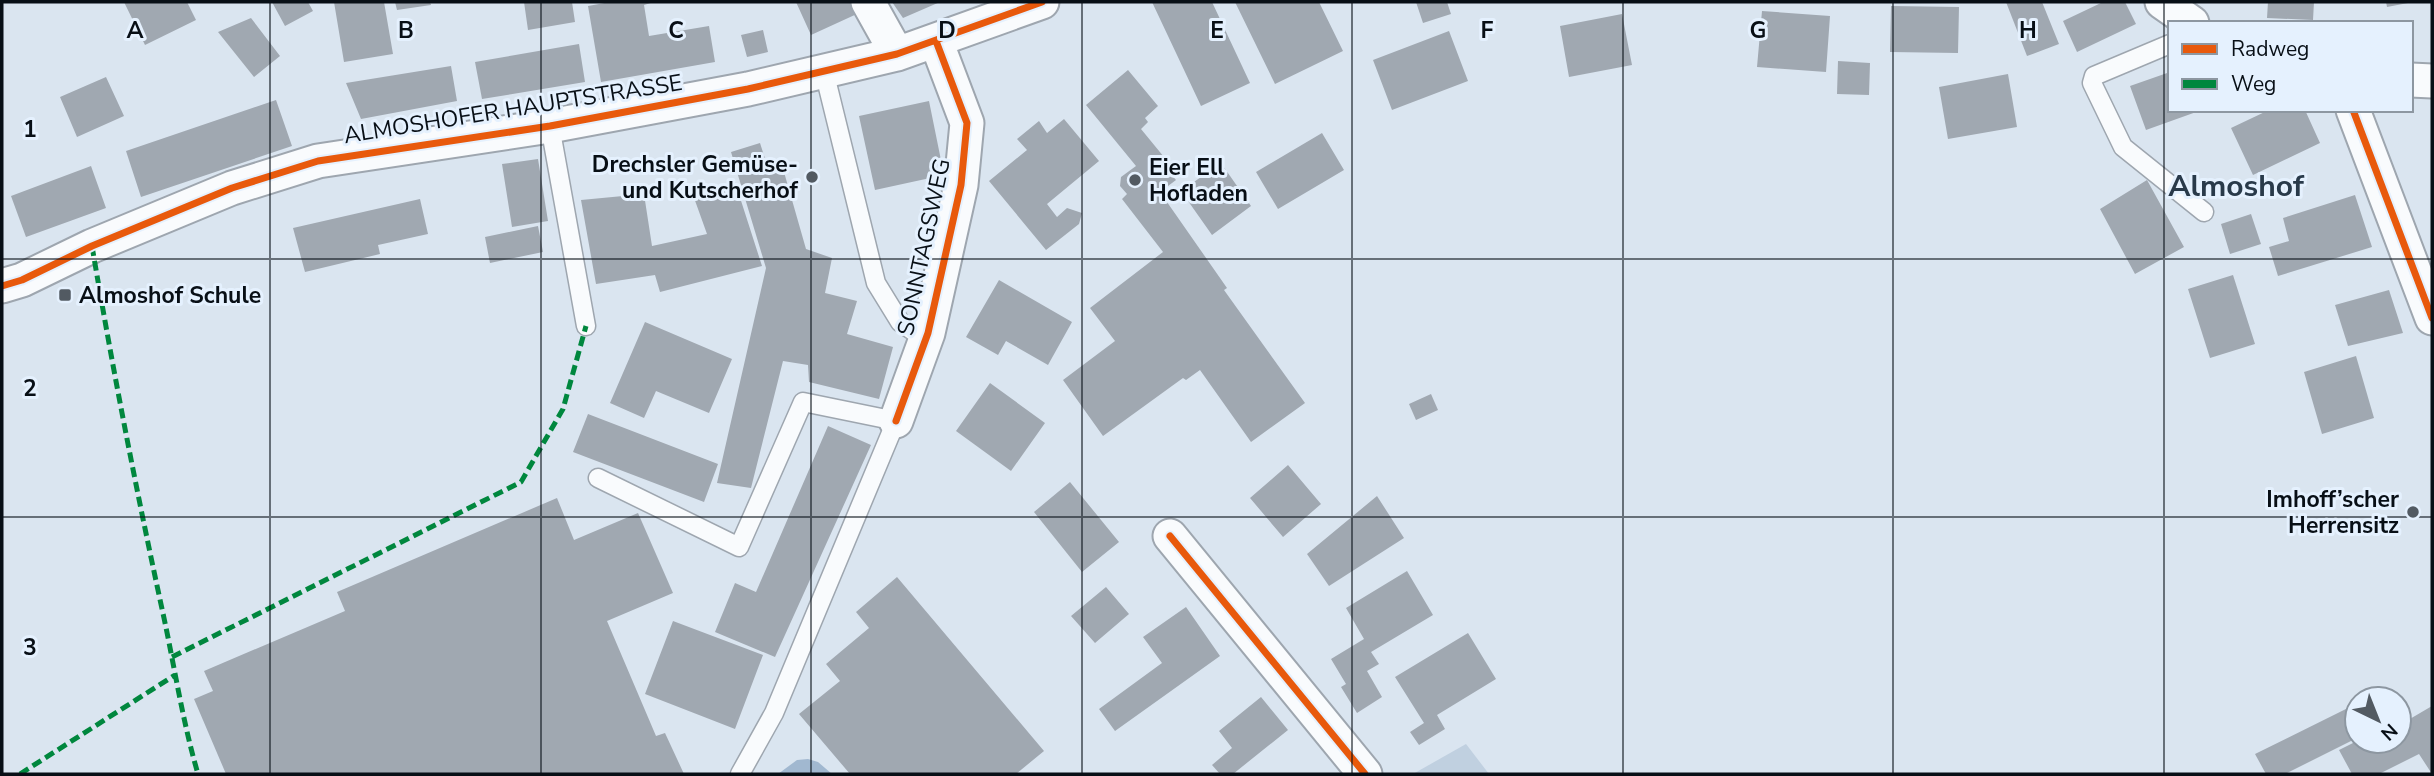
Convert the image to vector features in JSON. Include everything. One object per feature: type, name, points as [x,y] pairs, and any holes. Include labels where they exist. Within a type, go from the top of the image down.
[{"type":"street","points":[[868,2],[897,54]]},
{"type":"street","name":"ALMOSHOFER HAUPTSTRASSE","points":[[2,286],[22,280],[92,246],[232,188],[318,161],[550,125],[748,89],[897,54],[1042,2]]},
{"type":"street","points":[[2161,2],[2189,21]]},
{"type":"street","name":"SONNTAGSWEG","points":[[896,421],[925,338],[961,185],[967,123],[936,41]]},
{"type":"street","points":[[2413,80],[2432,81]]},
{"type":"street","points":[[2354,112],[2432,318]]},
{"type":"street","points":[[1170,536],[1365,774]]},
{"type":"lane","points":[[2168,45],[2094,76],[2092,83],[2123,147],[2204,212]]},
{"type":"lane","points":[[824,71],[876,283],[900,322],[925,338]]},
{"type":"lane","points":[[550,125],[586,326]]},
{"type":"lane","points":[[598,478],[739,547],[803,402],[896,421],[774,713],[740,774]]},
{"type":"shaded area","points":[[1466,744],[1489,774],[1413,774]]},
{"type":"shaded area","points":[[797,760],[818,762],[832,774],[778,774]]},
{"type":"building","points":[[124,2],[187,2],[196,20],[145,45]]},
{"type":"building","points":[[272,2],[308,2],[313,11],[285,26]]},
{"type":"building","points":[[334,2],[384,2],[393,54],[344,62]]},
{"type":"building","points":[[395,2],[430,2],[431,5],[397,10]]},
{"type":"building","points":[[524,2],[572,2],[575,22],[528,30]]},
{"type":"building","points":[[610,2],[654,2],[644,5],[649,36],[709,26],[715,62],[601,82],[588,6]]},
{"type":"building","points":[[796,2],[854,2],[859,13],[811,35]]},
{"type":"building","points":[[892,2],[940,2],[903,18]]},
{"type":"building","points":[[1152,2],[1212,2],[1250,83],[1201,106]]},
{"type":"building","points":[[1235,2],[1319,2],[1343,51],[1275,84]]},
{"type":"building","points":[[1416,2],[1447,2],[1451,14],[1423,23]]},
{"type":"building","points":[[2006,2],[2042,2],[2059,44],[2027,56]]},
{"type":"building","points":[[2103,2],[2125,2],[2136,24],[2077,52],[2063,21]]},
{"type":"building","points":[[2268,2],[2314,2],[2313,20],[2267,18]]},
{"type":"building","points":[[2386,2],[2408,2],[2408,3],[2387,7]]},
{"type":"building","points":[[1891,6],[1959,7],[1958,53],[1890,52]]},
{"type":"building","points":[[1762,11],[1830,16],[1826,72],[1757,67]]},
{"type":"building","points":[[1622,14],[1632,65],[1569,77],[1560,26]]},
{"type":"building","points":[[251,18],[280,56],[254,77],[218,32]]},
{"type":"building","points":[[763,30],[768,52],[747,57],[741,35]]},
{"type":"building","points":[[1449,31],[1468,81],[1392,110],[1373,60]]},
{"type":"building","points":[[579,44],[585,82],[482,99],[475,62]]},
{"type":"building","points":[[1838,61],[1870,63],[1869,95],[1837,94]]},
{"type":"building","points":[[451,66],[457,101],[361,119],[346,83]]},
{"type":"building","points":[[1128,70],[1158,106],[1145,118],[1148,122],[1141,129],[1173,168],[1169,172],[1176,180],[1160,192],[1227,288],[1224,290],[1305,403],[1251,442],[1200,370],[1186,380],[1183,378],[1103,436],[1063,380],[1115,341],[1090,308],[1163,252],[1122,199],[1127,194],[1120,186],[1121,177],[1136,166],[1086,105]]},
{"type":"building","points":[[2168,73],[2168,112],[2196,112],[2146,130],[2130,86]]},
{"type":"building","points":[[2008,74],[2017,127],[1948,139],[1939,87]]},
{"type":"building","points":[[106,77],[124,116],[77,137],[60,97]]},
{"type":"building","points":[[276,100],[292,146],[141,197],[126,151]]},
{"type":"building","points":[[929,101],[944,175],[875,190],[859,116]]},
{"type":"building","points":[[2265,112],[2306,112],[2320,143],[2253,175],[2231,128]]},
{"type":"building","points":[[1064,119],[1099,161],[1047,204],[1057,217],[1067,208],[1082,213],[1079,224],[1046,250],[989,181],[1027,150],[1017,139],[1039,121],[1047,133]]},
{"type":"building","points":[[1322,133],[1344,170],[1278,209],[1256,172]]},
{"type":"building","points":[[760,143],[770,174],[784,172],[806,249],[832,258],[825,293],[857,301],[847,334],[893,347],[879,399],[809,382],[808,365],[783,361],[751,488],[717,483],[766,268],[731,152]]},
{"type":"building","points":[[538,159],[548,221],[512,227],[502,164]]},
{"type":"building","points":[[1221,163],[1251,206],[1212,235],[1181,191]]},
{"type":"building","points":[[91,166],[106,208],[26,237],[11,196]]},
{"type":"building","points":[[2147,180],[2184,247],[2135,274],[2100,209]]},
{"type":"building","points":[[735,182],[762,266],[660,292],[655,275],[596,284],[581,200],[644,194],[652,246],[707,234],[693,195]]},
{"type":"building","points":[[2355,195],[2372,247],[2278,276],[2269,247],[2289,241],[2283,218]]},
{"type":"building","points":[[420,199],[428,234],[378,245],[380,254],[305,272],[293,228]]},
{"type":"building","points":[[2251,214],[2261,244],[2230,254],[2221,224]]},
{"type":"building","points":[[538,226],[543,252],[490,263],[485,237]]},
{"type":"building","points":[[2233,275],[2255,344],[2210,358],[2188,289]]},
{"type":"building","points":[[999,280],[1072,322],[1048,365],[1006,341],[998,355],[966,337]]},
{"type":"building","points":[[2389,290],[2403,333],[2348,346],[2335,305]]},
{"type":"building","points":[[645,322],[732,359],[709,413],[656,391],[644,418],[610,403]]},
{"type":"building","points":[[2356,356],[2374,418],[2322,434],[2304,372]]},
{"type":"building","points":[[990,383],[1045,423],[1011,471],[956,431]]},
{"type":"building","points":[[1431,394],[1438,410],[1416,420],[1409,404]]},
{"type":"building","points":[[588,414],[718,464],[704,502],[573,452]]},
{"type":"building","points":[[828,426],[871,445],[775,657],[715,632],[735,583],[756,592]]},
{"type":"building","points":[[1288,465],[1321,504],[1283,537],[1250,498]]},
{"type":"building","points":[[1070,482],[1119,542],[1082,572],[1034,512]]},
{"type":"building","points":[[1377,496],[1404,538],[1329,586],[1307,554]]},
{"type":"building","points":[[557,498],[574,540],[638,513],[673,593],[607,621],[656,736],[665,733],[684,774],[226,774],[194,699],[213,691],[204,671],[345,611],[337,592]]},
{"type":"building","points":[[1407,571],[1433,615],[1371,652],[1379,664],[1367,671],[1382,697],[1357,713],[1341,687],[1346,684],[1331,659],[1364,639],[1346,608]]},
{"type":"building","points":[[897,577],[1044,751],[1016,774],[850,774],[799,714],[840,681],[826,664],[869,628],[856,612]]},
{"type":"building","points":[[1106,587],[1129,614],[1095,643],[1071,616]]},
{"type":"building","points":[[1186,607],[1220,656],[1115,731],[1099,709],[1162,663],[1143,637]]},
{"type":"building","points":[[673,621],[763,655],[735,729],[645,694]]},
{"type":"building","points":[[1468,633],[1496,679],[1437,715],[1445,729],[1419,745],[1410,732],[1424,723],[1395,677]]},
{"type":"building","points":[[1261,697],[1288,730],[1233,774],[1220,774],[1212,765],[1232,748],[1219,731]]},
{"type":"building","points":[[2432,706],[2432,774],[2419,754],[2379,774],[2352,774],[2339,750],[2343,748],[2343,755],[2413,755],[2413,717]]},
{"type":"building","points":[[2343,710],[2343,745],[2285,774],[2266,774],[2255,754]]},
{"type":"marked path","points":[[92,246],[135,479],[198,774]]},
{"type":"marked path","points":[[172,657],[521,482],[563,409],[586,326]]},
{"type":"marked path","points":[[20,774],[175,675]]},
{"type":"cycle path","points":[[2,286],[22,280],[92,246],[232,188],[318,161],[550,126],[748,89],[897,54],[1042,2]]},
{"type":"cycle path","points":[[896,421],[928,333],[961,185],[967,123],[936,41]]},
{"type":"cycle path","points":[[2354,112],[2432,318]]},
{"type":"cycle path","points":[[1170,536],[1365,774]]},
{"type":"place","name":"Drechsler Gemüse- und Kutscherhof","points":[[812,177]]},
{"type":"place","name":"Eier Ell Hofladen","points":[[1135,180]]},
{"type":"place","name":"Almoshof Schule","points":[[65,295]]},
{"type":"place","name":"Imhoff’scher Herrensitz","points":[[2413,512]]},
{"type":"district","name":"Almoshof","points":[[2236,186]]}]
